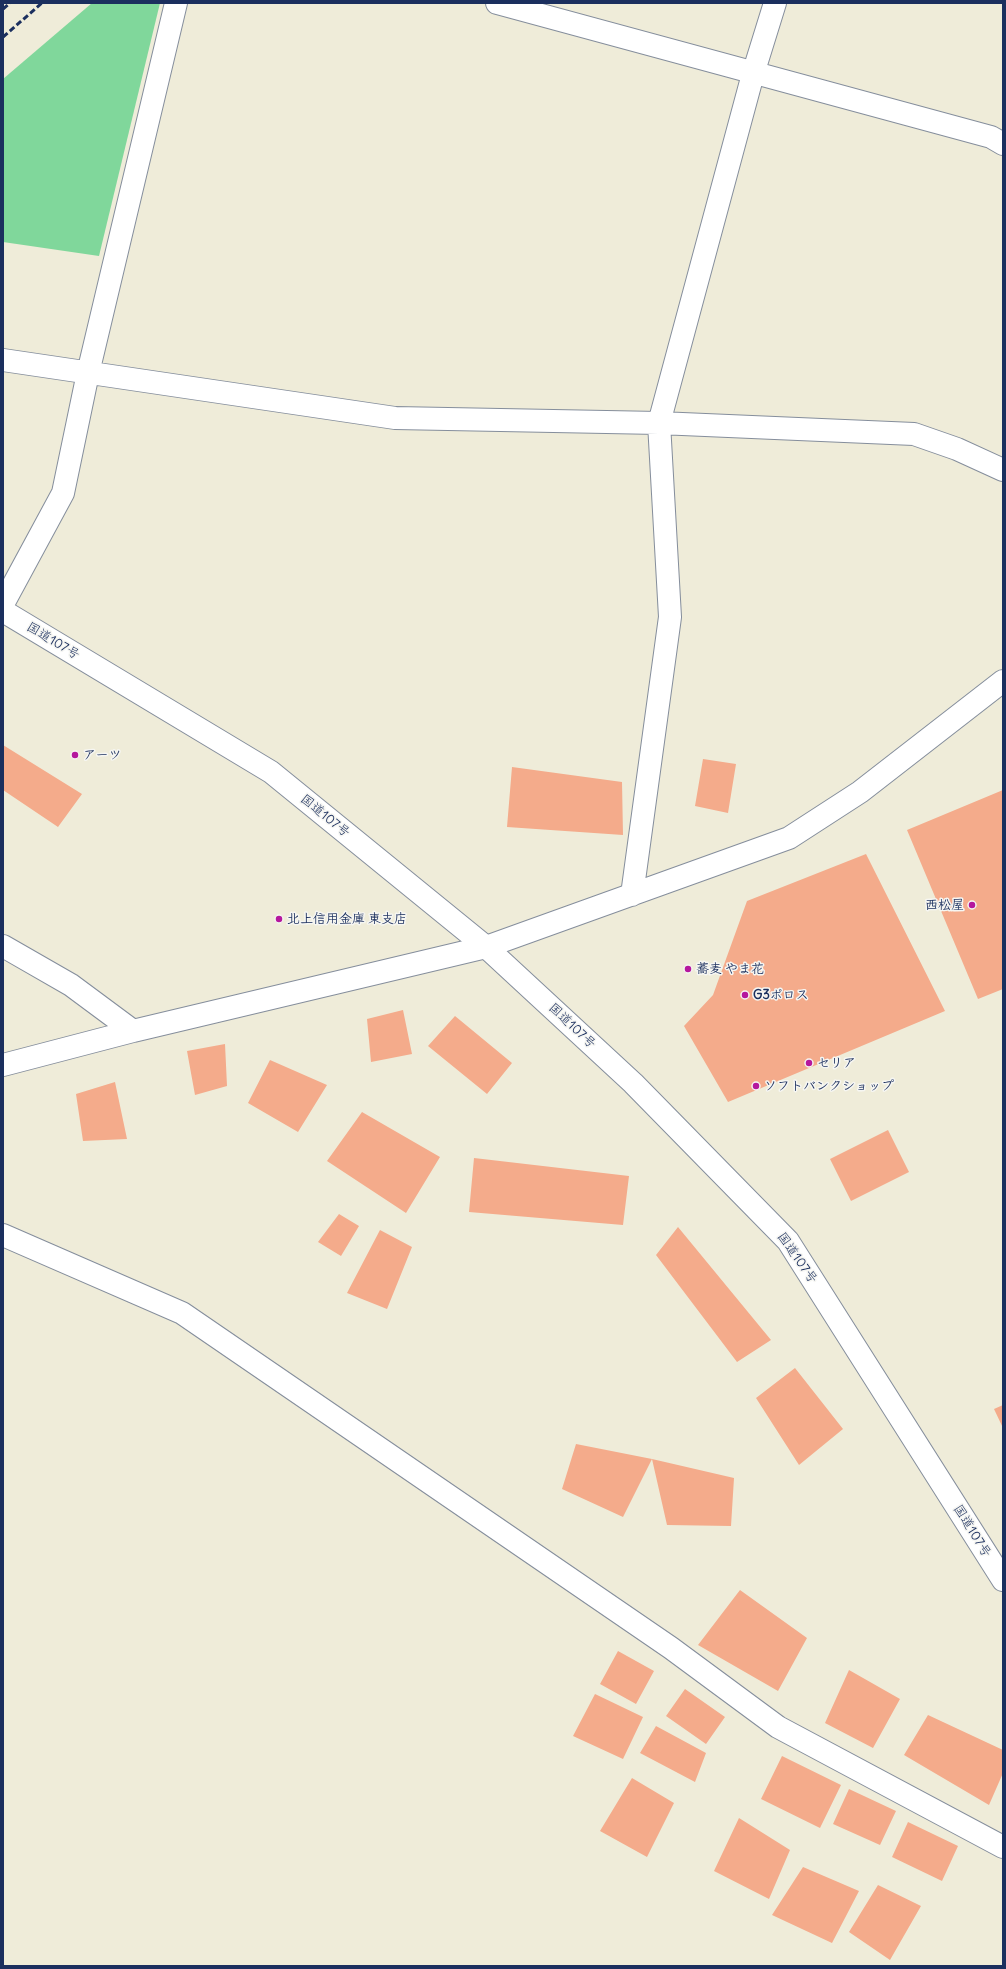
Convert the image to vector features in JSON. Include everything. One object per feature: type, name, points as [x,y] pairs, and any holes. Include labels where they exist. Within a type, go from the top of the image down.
[{"type":"main road","points":[[3,604],[63,493],[88,372],[176,3]]},
{"type":"main road","points":[[498,3],[754,74],[991,137],[1003,144]]},
{"type":"main road","points":[[632,895],[670,618],[659,423],[754,74],[775,3]]},
{"type":"main road","points":[[3,360],[395,418],[659,423],[914,434],[957,449],[1003,470]]},
{"type":"main road","name":"国道107号","points":[[3,611],[271,772],[486,947],[633,1083],[788,1241],[1003,1580]]},
{"type":"main road","points":[[3,1065],[133,1030],[486,947],[789,838],[860,792],[1003,682]]},
{"type":"main road","points":[[3,946],[71,985],[133,1030]]},
{"type":"main road","points":[[3,1235],[182,1313],[671,1648],[778,1727],[1003,1847]]},
{"type":"green space","points":[[92,3],[160,3],[99,256],[3,242],[3,79]]},
{"type":"building","points":[[3,745],[82,794],[58,827],[3,790]]},
{"type":"building","points":[[703,759],[736,764],[728,813],[695,806]]},
{"type":"building","points":[[512,767],[622,782],[623,835],[507,827]]},
{"type":"building","points":[[1003,790],[1003,989],[978,999],[907,830]]},
{"type":"building","points":[[866,854],[945,1011],[728,1102],[684,1026],[713,995],[747,901]]},
{"type":"building","points":[[403,1010],[412,1054],[371,1062],[367,1019]]},
{"type":"building","points":[[455,1016],[512,1063],[487,1094],[428,1046]]},
{"type":"building","points":[[225,1044],[227,1086],[195,1095],[187,1051]]},
{"type":"building","points":[[270,1060],[327,1085],[298,1132],[248,1103]]},
{"type":"building","points":[[115,1082],[127,1139],[83,1141],[76,1094]]},
{"type":"building","points":[[362,1112],[440,1157],[406,1213],[327,1161]]},
{"type":"building","points":[[888,1130],[909,1172],[851,1201],[830,1159]]},
{"type":"building","points":[[474,1158],[629,1176],[623,1225],[469,1212]]},
{"type":"building","points":[[339,1214],[359,1226],[341,1256],[318,1242]]},
{"type":"building","points":[[678,1227],[771,1340],[737,1362],[656,1255]]},
{"type":"building","points":[[380,1230],[412,1247],[387,1309],[347,1293]]},
{"type":"building","points":[[795,1368],[843,1429],[799,1465],[756,1398]]},
{"type":"building","points":[[1003,1405],[1003,1428],[994,1409]]},
{"type":"building","points":[[576,1444],[652,1459],[623,1517],[562,1489]]},
{"type":"building","points":[[652,1459],[734,1478],[731,1526],[667,1525]]},
{"type":"building","points":[[740,1590],[807,1638],[778,1691],[698,1645]]},
{"type":"building","points":[[618,1651],[654,1671],[636,1704],[600,1684]]},
{"type":"building","points":[[849,1670],[900,1699],[873,1748],[825,1723]]},
{"type":"building","points":[[685,1689],[725,1717],[706,1744],[666,1716]]},
{"type":"building","points":[[595,1694],[643,1717],[623,1759],[573,1736]]},
{"type":"building","points":[[928,1715],[1003,1750],[1003,1773],[989,1805],[904,1755]]},
{"type":"building","points":[[656,1726],[706,1753],[695,1782],[640,1753]]},
{"type":"building","points":[[782,1756],[841,1785],[820,1828],[761,1799]]},
{"type":"building","points":[[632,1778],[674,1803],[647,1857],[600,1831]]},
{"type":"building","points":[[849,1789],[896,1811],[880,1845],[833,1824]]},
{"type":"building","points":[[739,1818],[790,1850],[769,1899],[714,1871]]},
{"type":"building","points":[[908,1822],[958,1846],[942,1881],[892,1857]]},
{"type":"building","points":[[803,1867],[859,1891],[832,1943],[772,1915]]},
{"type":"building","points":[[878,1885],[921,1906],[890,1960],[849,1932]]},
{"type":"railway","points":[[3,9],[10,3]]},
{"type":"railway","points":[[3,37],[42,3]]},
{"type":"place","name":"アーツ","points":[[75,755]]},
{"type":"place","name":"西松屋","points":[[972,905]]},
{"type":"place","name":"北上信用金庫 東支店","points":[[279,919]]},
{"type":"place","name":"蕎麦 やま花","points":[[688,969]]},
{"type":"place","name":"G3ポロス","points":[[745,995]]},
{"type":"place","name":"セリア","points":[[809,1063]]},
{"type":"place","name":"ソフトバンクショップ","points":[[756,1086]]}]
